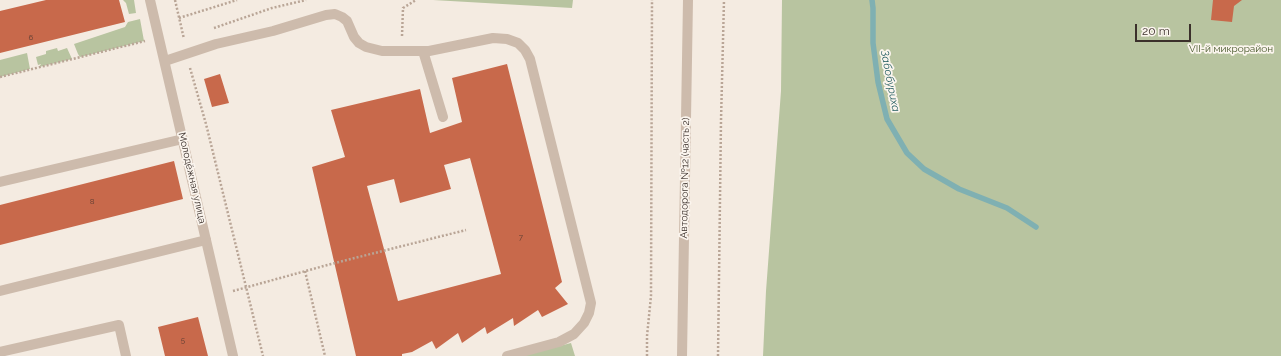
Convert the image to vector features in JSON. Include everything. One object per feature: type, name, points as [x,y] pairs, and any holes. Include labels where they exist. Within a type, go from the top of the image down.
[{"type":"street","name":"Молодёжная улица","points":[[150,0],[233,356]]},
{"type":"street","name":"Автодорога №12 (часть 2)","points":[[682,356],[688,0]]},
{"type":"street","points":[[165,61],[216,44],[273,31],[326,15],[335,14],[347,21],[354,37],[359,43],[366,47],[382,51],[429,51],[493,38],[507,39],[518,43],[525,50],[530,59],[591,303],[589,313],[584,323],[574,334],[560,342],[507,356]]},
{"type":"street","points":[[424,51],[443,117]]},
{"type":"street","points":[[0,182],[183,139]]},
{"type":"street","points":[[0,291],[206,240]]},
{"type":"street","points":[[0,352],[119,325],[126,356]]},
{"type":"path","points":[[175,0],[185,42],[190,39]]},
{"type":"path","points":[[179,18],[237,0]]},
{"type":"path","points":[[209,31],[222,24],[272,8],[306,0]]},
{"type":"path","points":[[403,29],[403,8],[416,0]]},
{"type":"path","points":[[647,356],[647,336],[651,296],[652,0]]},
{"type":"path","points":[[718,356],[724,0]]},
{"type":"path","points":[[0,77],[159,37]]},
{"type":"path","points":[[186,55],[206,124],[263,356]]},
{"type":"path","points":[[219,295],[305,271],[466,230]]},
{"type":"path","points":[[305,271],[325,356]]},
{"type":"green space","points":[[123,0],[134,0],[136,13],[129,14],[126,3]]},
{"type":"green space","points":[[433,0],[573,0],[572,8]]},
{"type":"green space","name":"VII-й микрорайон","points":[[782,0],[1281,0],[1281,356],[763,356],[766,291],[781,91]]},
{"type":"green space","points":[[140,19],[144,41],[80,57],[78,54],[74,44],[125,27],[128,22]]},
{"type":"green space","points":[[57,48],[58,51],[67,48],[72,59],[39,67],[41,64],[38,65],[36,57],[46,54],[46,51]]},
{"type":"green space","points":[[27,53],[30,69],[0,77],[0,60]]},
{"type":"green space","points":[[571,343],[575,356],[521,356]]},
{"type":"building","points":[[46,0],[119,0],[125,22],[0,53],[0,11]]},
{"type":"building","points":[[1213,0],[1242,0],[1234,6],[1232,22],[1211,20]]},
{"type":"building","points":[[507,64],[562,282],[555,288],[568,304],[542,317],[538,310],[514,326],[513,318],[487,334],[485,327],[462,343],[458,333],[436,349],[432,341],[412,352],[402,354],[402,356],[356,356],[312,167],[345,157],[331,110],[420,89],[430,133],[462,122],[452,78]],"holes":[[[470,158],[501,274],[398,301],[367,186],[394,179],[400,203],[451,189],[444,165]]]},
{"type":"building","points":[[220,74],[229,103],[212,107],[204,79]]},
{"type":"building","points":[[174,161],[183,199],[0,245],[0,205]]},
{"type":"building","points":[[198,317],[208,356],[165,356],[158,327]]},
{"type":"waterway","name":"Забобуриха","points":[[872,0],[873,43],[878,82],[887,119],[907,153],[924,169],[959,189],[1007,208],[1036,227]]}]
